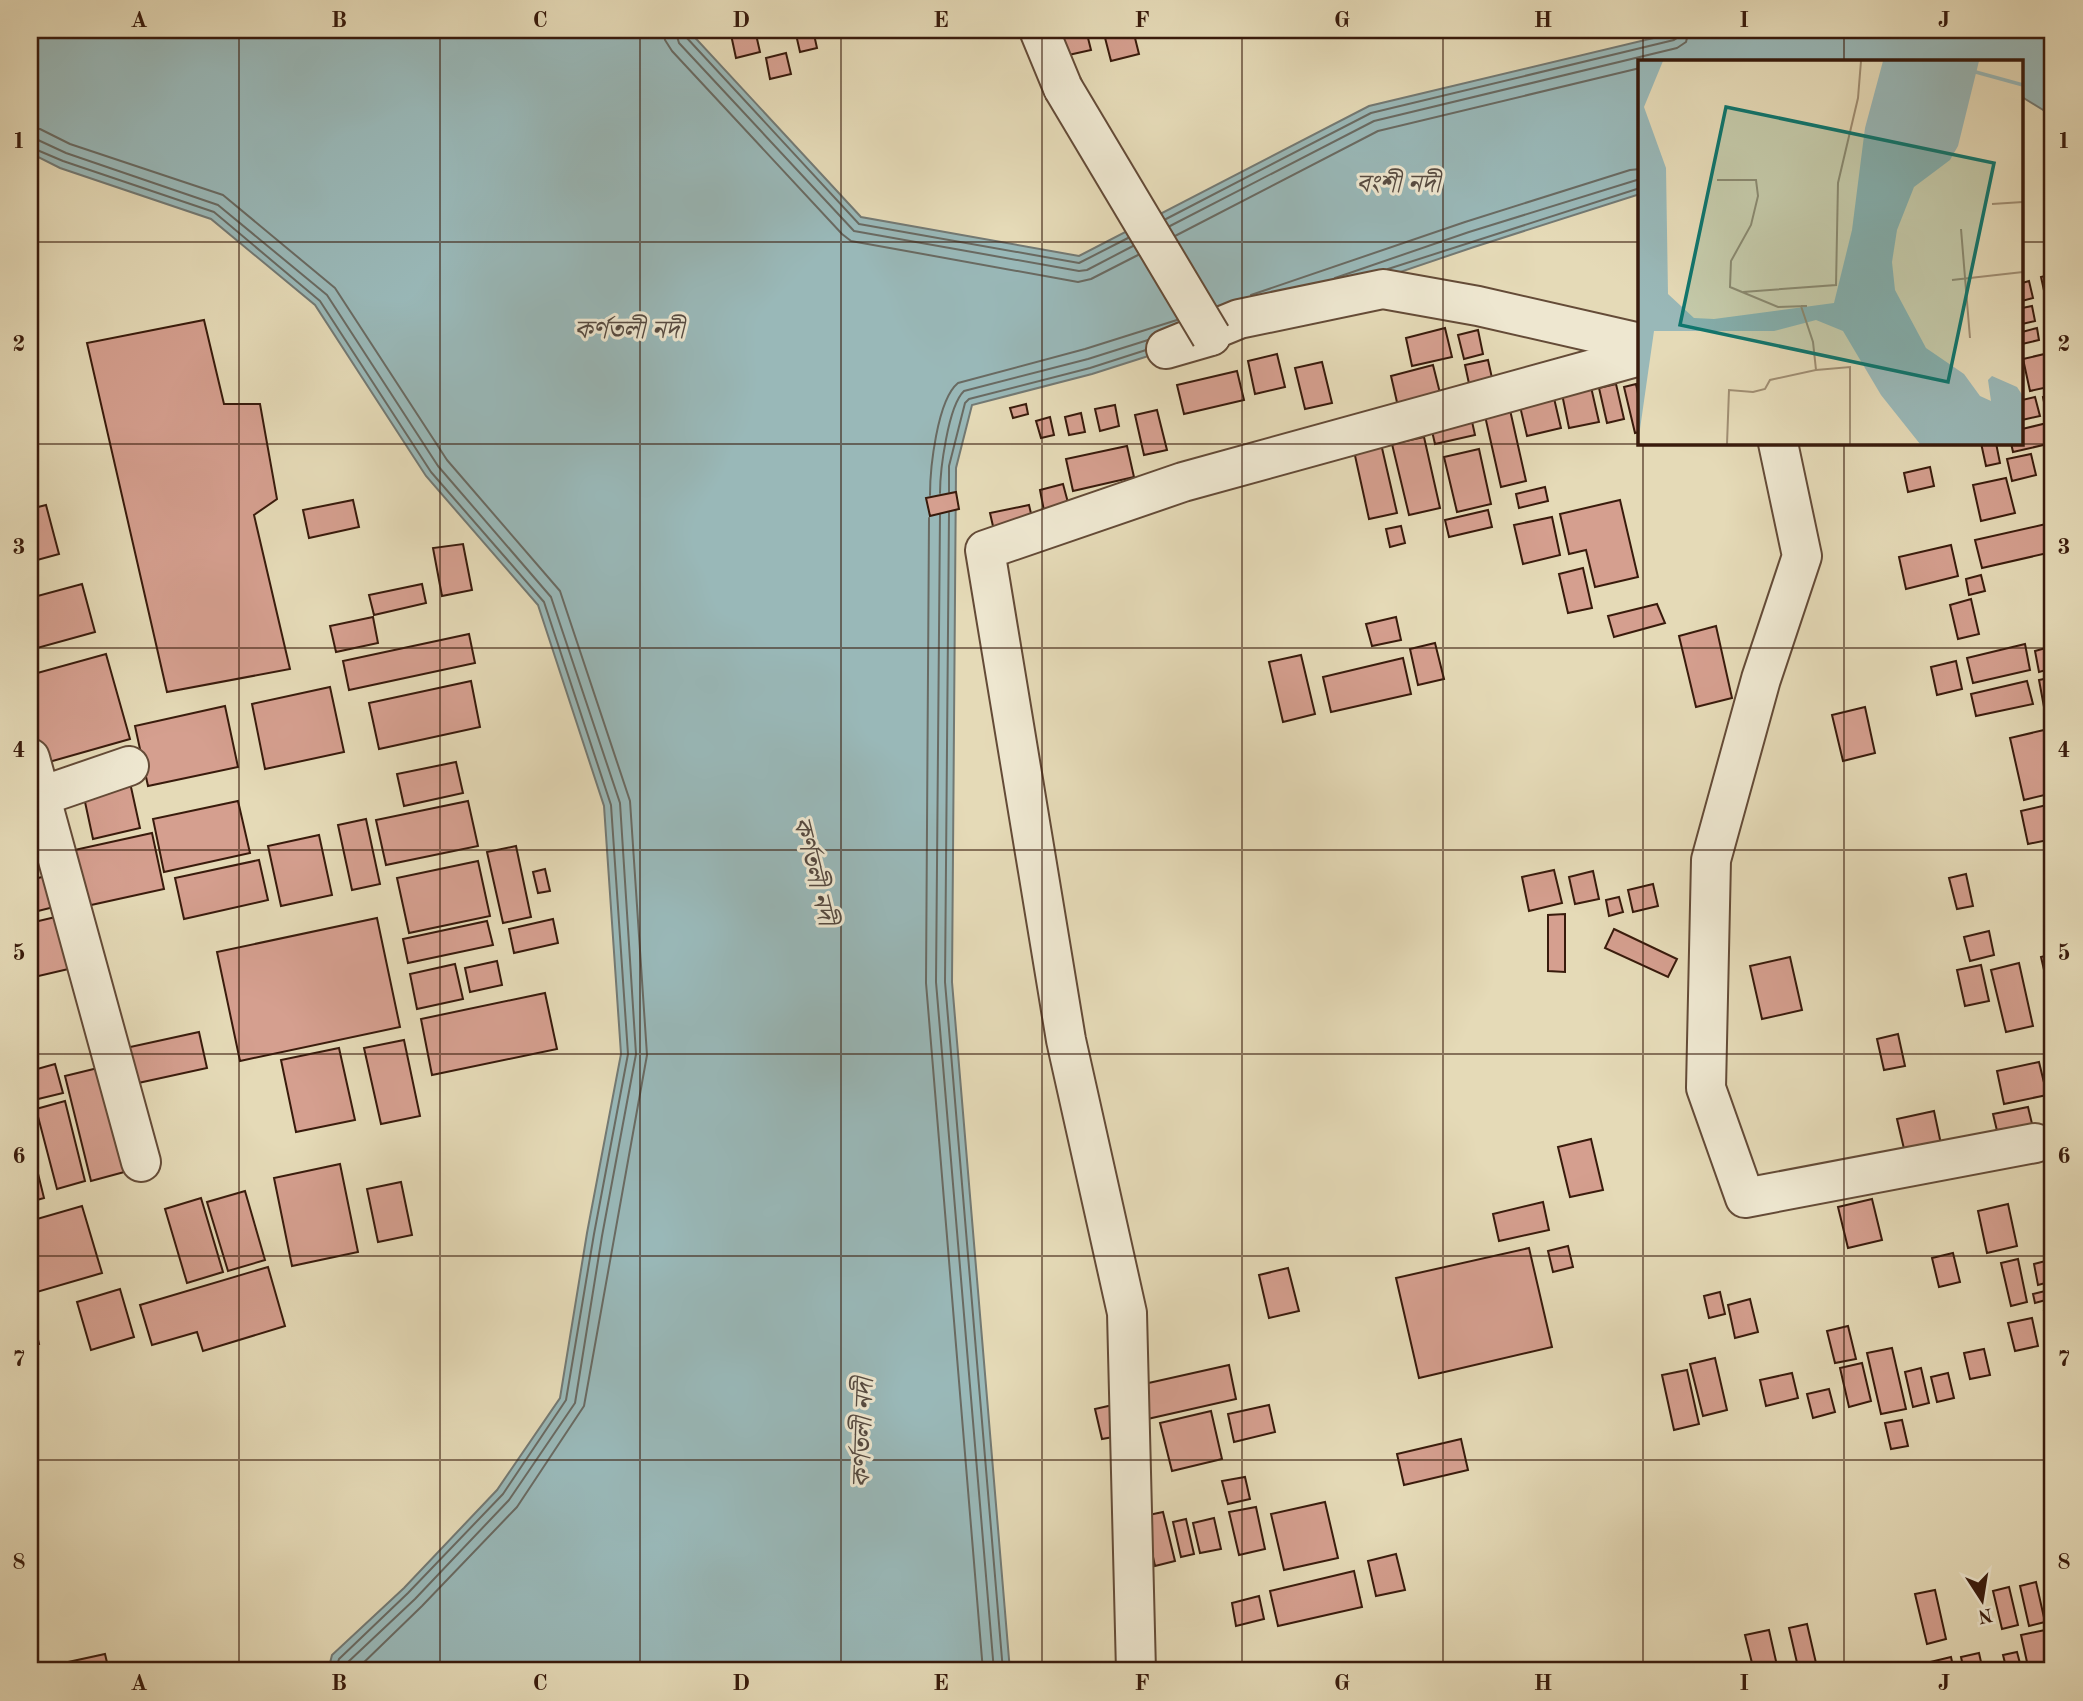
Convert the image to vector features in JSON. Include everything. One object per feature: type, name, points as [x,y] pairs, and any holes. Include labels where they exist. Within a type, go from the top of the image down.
[{"type":"street","points":[[1039,30],[1063,88],[1208,332],[1211,336],[1166,349],[1208,332],[1239,319],[1383,289],[1478,306],[1638,342]]},
{"type":"street","points":[[1136,1671],[1127,1313],[1066,1040],[985,550],[1183,482],[1638,357]]},
{"type":"street","points":[[1777,444],[1802,556],[1761,679],[1711,860],[1706,1088],[1745,1198],[2035,1143]]},
{"type":"street","points":[[30,758],[36,798],[141,1162]]},
{"type":"street","points":[[36,798],[129,766]]},
{"type":"water","name":"কর্ণতলী নদী","points":[[30,30],[688,30],[861,217],[1079,256],[1369,106],[1687,30],[2053,30],[2053,116],[2024,98],[2024,60],[1638,60],[1638,195],[1092,374],[972,405],[956,468],[952,982],[1010,1671],[328,1671],[332,1655],[404,1588],[497,1490],[560,1398],[587,1233],[621,1054],[604,806],[538,605],[426,476],[315,305],[211,219],[60,168],[30,153]]},
{"type":"building","points":[[730,30],[755,30],[760,52],[736,58]]},
{"type":"building","points":[[795,30],[813,30],[817,48],[800,52]]},
{"type":"building","points":[[1039,30],[1086,30],[1091,50],[1046,60]]},
{"type":"building","points":[[1103,30],[1133,30],[1139,54],[1111,61]]},
{"type":"building","points":[[786,53],[791,74],[770,79],[766,58]]},
{"type":"building","points":[[2053,274],[2053,331],[2041,277]]},
{"type":"building","points":[[2029,281],[2033,298],[2024,300],[2024,282]]},
{"type":"building","points":[[2032,306],[2035,321],[2024,324],[2024,308]]},
{"type":"building","points":[[204,320],[224,404],[260,404],[277,499],[254,515],[290,669],[167,692],[87,343]]},
{"type":"building","points":[[1445,328],[1452,357],[1412,366],[1406,338]]},
{"type":"building","points":[[2037,328],[2039,340],[2024,344],[2024,331]]},
{"type":"building","points":[[1478,330],[1483,354],[1464,359],[1458,335]]},
{"type":"building","points":[[2053,352],[2053,386],[2030,391],[2024,359]]},
{"type":"building","points":[[1277,354],[1285,387],[1255,394],[1248,361]]},
{"type":"building","points":[[1488,360],[1494,387],[1471,393],[1465,365]]},
{"type":"building","points":[[1322,362],[1332,403],[1305,409],[1295,368]]},
{"type":"building","points":[[1433,365],[1442,401],[1399,411],[1391,376]]},
{"type":"building","points":[[1237,371],[1244,400],[1184,414],[1177,385]]},
{"type":"building","points":[[1616,384],[1624,419],[1607,423],[1599,388]]},
{"type":"building","points":[[1636,384],[1638,432],[1635,433],[1624,387]]},
{"type":"building","points":[[1591,387],[1599,422],[1569,428],[1562,394]]},
{"type":"building","points":[[1553,394],[1561,428],[1527,436],[1519,402]]},
{"type":"building","points":[[2053,395],[2053,410],[2046,412],[2043,397]]},
{"type":"building","points":[[2035,397],[2040,416],[2024,420],[2024,400]]},
{"type":"building","points":[[1508,401],[1526,481],[1501,487],[1483,407]]},
{"type":"building","points":[[1026,404],[1028,414],[1013,418],[1010,408]]},
{"type":"building","points":[[1115,405],[1119,426],[1100,431],[1095,409]]},
{"type":"building","points":[[1469,408],[1475,435],[1435,444],[1429,418]]},
{"type":"building","points":[[1157,410],[1167,450],[1144,455],[1135,415]]},
{"type":"building","points":[[1081,413],[1085,432],[1069,435],[1065,417]]},
{"type":"building","points":[[1050,417],[1054,435],[1041,438],[1036,421]]},
{"type":"building","points":[[2047,423],[2052,443],[2013,452],[2011,444],[2024,444],[2024,429]]},
{"type":"building","points":[[1379,435],[1397,513],[1369,519],[1352,442]]},
{"type":"building","points":[[1424,437],[1440,508],[1409,515],[1392,444]]},
{"type":"building","points":[[1981,444],[1996,444],[2000,463],[1986,466]]},
{"type":"building","points":[[1127,446],[1134,477],[1073,491],[1066,459]]},
{"type":"building","points":[[1479,449],[1491,504],[1457,512],[1444,457]]},
{"type":"building","points":[[2031,454],[2036,475],[2012,481],[2007,459]]},
{"type":"building","points":[[1930,467],[1934,486],[1908,492],[1904,473]]},
{"type":"building","points":[[2006,478],[2015,513],[1981,521],[1973,485]]},
{"type":"building","points":[[1063,484],[1070,510],[1045,516],[1040,490]]},
{"type":"building","points":[[1545,487],[1548,501],[1519,508],[1516,494]]},
{"type":"building","points":[[956,492],[959,509],[930,516],[926,498]]},
{"type":"building","points":[[353,500],[359,527],[309,538],[303,510]]},
{"type":"building","points":[[1620,500],[1638,577],[1595,587],[1586,550],[1569,554],[1560,514]]},
{"type":"building","points":[[46,505],[59,554],[30,562],[30,509]]},
{"type":"building","points":[[1029,505],[1034,526],[995,535],[990,513]]},
{"type":"building","points":[[1488,510],[1492,527],[1449,537],[1445,520]]},
{"type":"building","points":[[1552,517],[1560,555],[1523,564],[1514,525]]},
{"type":"building","points":[[2046,524],[2052,552],[1982,568],[1975,540]]},
{"type":"building","points":[[1401,526],[1405,543],[1390,547],[1386,529]]},
{"type":"building","points":[[463,544],[472,590],[442,596],[433,548]]},
{"type":"building","points":[[1951,545],[1958,576],[1906,589],[1899,557]]},
{"type":"building","points":[[1583,568],[1592,608],[1568,613],[1559,574]]},
{"type":"building","points":[[1981,575],[1985,591],[1969,595],[1966,579]]},
{"type":"building","points":[[82,584],[95,632],[30,650],[30,598]]},
{"type":"building","points":[[422,584],[426,603],[374,615],[369,595]]},
{"type":"building","points":[[1971,599],[1979,634],[1958,639],[1950,605]]},
{"type":"building","points":[[1657,604],[1665,623],[1614,637],[1608,616]]},
{"type":"building","points":[[373,617],[378,643],[336,652],[330,626]]},
{"type":"building","points":[[1396,617],[1401,640],[1372,646],[1366,624]]},
{"type":"building","points":[[1716,626],[1732,698],[1696,707],[1679,636]]},
{"type":"building","points":[[469,634],[475,663],[349,690],[343,661]]},
{"type":"building","points":[[1435,643],[1444,679],[1418,685],[1410,649]]},
{"type":"building","points":[[2025,644],[2030,670],[1973,683],[1967,658]]},
{"type":"building","points":[[2053,646],[2053,668],[2039,672],[2035,651]]},
{"type":"building","points":[[106,654],[130,739],[42,764],[30,719],[30,675]]},
{"type":"building","points":[[1301,655],[1315,714],[1283,722],[1269,662]]},
{"type":"building","points":[[1403,658],[1411,694],[1331,712],[1323,677]]},
{"type":"building","points":[[1956,661],[1962,689],[1937,695],[1931,667]]},
{"type":"building","points":[[2053,677],[2053,704],[2044,707],[2039,680]]},
{"type":"building","points":[[471,681],[480,727],[379,749],[369,703]]},
{"type":"building","points":[[2027,681],[2033,704],[1976,716],[1971,694]]},
{"type":"building","points":[[330,687],[344,752],[265,769],[252,704]]},
{"type":"building","points":[[225,706],[238,767],[148,786],[135,726]]},
{"type":"building","points":[[1865,707],[1875,753],[1843,761],[1832,715]]},
{"type":"building","points":[[2044,730],[2053,771],[2053,793],[2024,800],[2010,738]]},
{"type":"building","points":[[456,762],[463,793],[404,806],[397,774]]},
{"type":"building","points":[[129,778],[140,828],[93,839],[82,788]]},
{"type":"building","points":[[238,801],[250,853],[164,872],[153,819]]},
{"type":"building","points":[[468,801],[478,846],[386,865],[376,820]]},
{"type":"building","points":[[2051,804],[2053,839],[2028,844],[2021,811]]},
{"type":"building","points":[[30,816],[43,867],[30,870]]},
{"type":"building","points":[[366,819],[380,884],[352,890],[338,825]]},
{"type":"building","points":[[152,833],[164,889],[82,907],[70,851]]},
{"type":"building","points":[[319,835],[332,895],[281,906],[268,846]]},
{"type":"building","points":[[516,846],[531,917],[503,923],[487,852]]},
{"type":"building","points":[[259,860],[268,900],[184,919],[175,878]]},
{"type":"building","points":[[478,861],[490,916],[409,933],[397,878]]},
{"type":"building","points":[[545,869],[550,891],[538,893],[533,872]]},
{"type":"building","points":[[1554,870],[1562,903],[1529,911],[1522,877]]},
{"type":"building","points":[[1593,871],[1599,899],[1575,904],[1569,877]]},
{"type":"building","points":[[54,874],[62,905],[30,913],[30,880]]},
{"type":"building","points":[[1966,874],[1973,906],[1957,909],[1949,878]]},
{"type":"building","points":[[1653,884],[1658,906],[1633,912],[1628,890]]},
{"type":"building","points":[[1619,897],[1623,912],[1609,916],[1606,900]]},
{"type":"building","points":[[1565,914],[1565,972],[1548,971],[1548,915]]},
{"type":"building","points":[[64,915],[77,967],[30,978],[30,923]]},
{"type":"building","points":[[377,918],[400,1027],[240,1061],[217,952]]},
{"type":"building","points":[[553,919],[558,943],[514,953],[509,929]]},
{"type":"building","points":[[487,921],[493,945],[408,963],[403,939]]},
{"type":"building","points":[[1614,929],[1677,959],[1668,977],[1605,948]]},
{"type":"building","points":[[1989,931],[1994,955],[1970,961],[1964,937]]},
{"type":"building","points":[[2053,954],[2053,986],[2048,987],[2041,957]]},
{"type":"building","points":[[1790,957],[1802,1010],[1762,1019],[1750,966]]},
{"type":"building","points":[[497,961],[502,985],[470,992],[465,968]]},
{"type":"building","points":[[2019,963],[2033,1026],[2006,1032],[1991,970]]},
{"type":"building","points":[[455,964],[463,999],[417,1009],[410,974]]},
{"type":"building","points":[[1981,965],[1989,1001],[1965,1006],[1957,970]]},
{"type":"building","points":[[545,993],[557,1049],[432,1075],[421,1019]]},
{"type":"building","points":[[199,1032],[207,1068],[129,1085],[121,1049]]},
{"type":"building","points":[[1898,1034],[1905,1066],[1884,1070],[1877,1039]]},
{"type":"building","points":[[404,1040],[420,1116],[381,1124],[364,1048]]},
{"type":"building","points":[[339,1048],[355,1120],[296,1132],[281,1060]]},
{"type":"building","points":[[2039,1062],[2047,1095],[2004,1104],[1997,1071]]},
{"type":"building","points":[[55,1064],[63,1093],[30,1101],[30,1071]]},
{"type":"building","points":[[102,1067],[128,1171],[91,1181],[65,1076]]},
{"type":"building","points":[[65,1101],[85,1181],[57,1189],[36,1109]]},
{"type":"building","points":[[2028,1107],[2034,1132],[1999,1139],[1993,1114]]},
{"type":"building","points":[[1934,1111],[1941,1144],[1905,1153],[1897,1119]]},
{"type":"building","points":[[1591,1139],[1603,1190],[1570,1197],[1558,1147]]},
{"type":"building","points":[[30,1141],[44,1198],[30,1202]]},
{"type":"building","points":[[340,1164],[358,1252],[292,1266],[274,1178]]},
{"type":"building","points":[[401,1182],[412,1235],[378,1242],[367,1189]]},
{"type":"building","points":[[245,1191],[265,1260],[228,1271],[207,1202]]},
{"type":"building","points":[[201,1198],[223,1272],[187,1283],[165,1209]]},
{"type":"building","points":[[1872,1199],[1882,1240],[1848,1248],[1838,1207]]},
{"type":"building","points":[[1543,1202],[1549,1230],[1499,1241],[1493,1214]]},
{"type":"building","points":[[2008,1204],[2017,1246],[1987,1253],[1978,1211]]},
{"type":"building","points":[[82,1206],[102,1273],[30,1294],[30,1221]]},
{"type":"building","points":[[1568,1246],[1573,1267],[1553,1272],[1548,1251]]},
{"type":"building","points":[[1529,1248],[1552,1347],[1419,1378],[1396,1278]]},
{"type":"building","points":[[1953,1253],[1960,1282],[1939,1287],[1932,1258]]},
{"type":"building","points":[[2018,1259],[2027,1302],[2011,1306],[2001,1263]]},
{"type":"building","points":[[2053,1259],[2053,1281],[2038,1285],[2034,1264]]},
{"type":"building","points":[[268,1267],[285,1326],[203,1351],[197,1332],[152,1345],[140,1305]]},
{"type":"building","points":[[1288,1268],[1299,1311],[1269,1318],[1259,1275]]},
{"type":"building","points":[[120,1289],[134,1337],[91,1350],[77,1302]]},
{"type":"building","points":[[2053,1289],[2053,1298],[2035,1303],[2033,1294]]},
{"type":"building","points":[[1720,1292],[1725,1314],[1709,1318],[1704,1296]]},
{"type":"building","points":[[1750,1299],[1758,1332],[1735,1338],[1728,1305]]},
{"type":"building","points":[[30,1304],[39,1344],[30,1346]]},
{"type":"building","points":[[2053,1309],[2053,1343],[2051,1343],[2044,1311]]},
{"type":"building","points":[[2032,1318],[2038,1346],[2015,1351],[2008,1323]]},
{"type":"building","points":[[1848,1326],[1856,1359],[1835,1363],[1827,1331]]},
{"type":"building","points":[[1892,1348],[1906,1409],[1881,1414],[1867,1353]]},
{"type":"building","points":[[1984,1349],[1990,1375],[1970,1379],[1964,1353]]},
{"type":"building","points":[[1715,1358],[1727,1410],[1703,1416],[1690,1364]]},
{"type":"building","points":[[1862,1363],[1871,1401],[1849,1407],[1840,1368]]},
{"type":"building","points":[[1229,1365],[1236,1399],[1143,1420],[1135,1386]]},
{"type":"building","points":[[1921,1368],[1929,1403],[1913,1407],[1905,1372]]},
{"type":"building","points":[[1687,1370],[1699,1424],[1674,1430],[1662,1375]]},
{"type":"building","points":[[1792,1373],[1798,1398],[1766,1406],[1760,1380]]},
{"type":"building","points":[[1948,1373],[1954,1398],[1937,1402],[1931,1377]]},
{"type":"building","points":[[1829,1389],[1835,1412],[1813,1418],[1807,1394]]},
{"type":"building","points":[[1117,1404],[1124,1435],[1102,1439],[1095,1409]]},
{"type":"building","points":[[1269,1405],[1275,1432],[1234,1442],[1228,1414]]},
{"type":"building","points":[[1211,1411],[1222,1459],[1172,1471],[1160,1423]]},
{"type":"building","points":[[1902,1420],[1908,1446],[1891,1449],[1885,1423]]},
{"type":"building","points":[[1461,1439],[1468,1470],[1404,1485],[1397,1454]]},
{"type":"building","points":[[1245,1477],[1250,1499],[1228,1504],[1222,1481]]},
{"type":"building","points":[[1325,1502],[1338,1558],[1284,1570],[1271,1514]]},
{"type":"building","points":[[1256,1507],[1265,1549],[1239,1555],[1229,1512]]},
{"type":"building","points":[[1163,1512],[1175,1561],[1155,1566],[1144,1516]]},
{"type":"building","points":[[1214,1518],[1221,1549],[1200,1553],[1193,1523]]},
{"type":"building","points":[[1186,1519],[1194,1554],[1181,1557],[1173,1522]]},
{"type":"building","points":[[1396,1554],[1405,1590],[1376,1596],[1368,1561]]},
{"type":"building","points":[[1354,1571],[1362,1607],[1278,1626],[1270,1591]]},
{"type":"building","points":[[2036,1582],[2045,1622],[2029,1626],[2020,1586]]},
{"type":"building","points":[[2009,1587],[2018,1625],[2002,1629],[1993,1591]]},
{"type":"building","points":[[1935,1590],[1946,1639],[1927,1644],[1915,1594]]},
{"type":"building","points":[[1259,1596],[1264,1619],[1236,1626],[1232,1603]]},
{"type":"building","points":[[1807,1624],[1816,1663],[1798,1667],[1789,1628]]},
{"type":"building","points":[[2050,1629],[2053,1671],[2029,1671],[2021,1635]]},
{"type":"building","points":[[1769,1630],[1778,1670],[1754,1671],[1745,1635]]},
{"type":"building","points":[[2017,1652],[2022,1671],[2007,1671],[2003,1655]]},
{"type":"building","points":[[1979,1653],[1983,1671],[1964,1671],[1961,1657]]},
{"type":"building","points":[[105,1654],[109,1671],[36,1669]]},
{"type":"building","points":[[1951,1657],[1954,1671],[1924,1671],[1922,1664]]},
{"type":"water label","name":"বংশী নদী","points":[[1398,185]]}]
